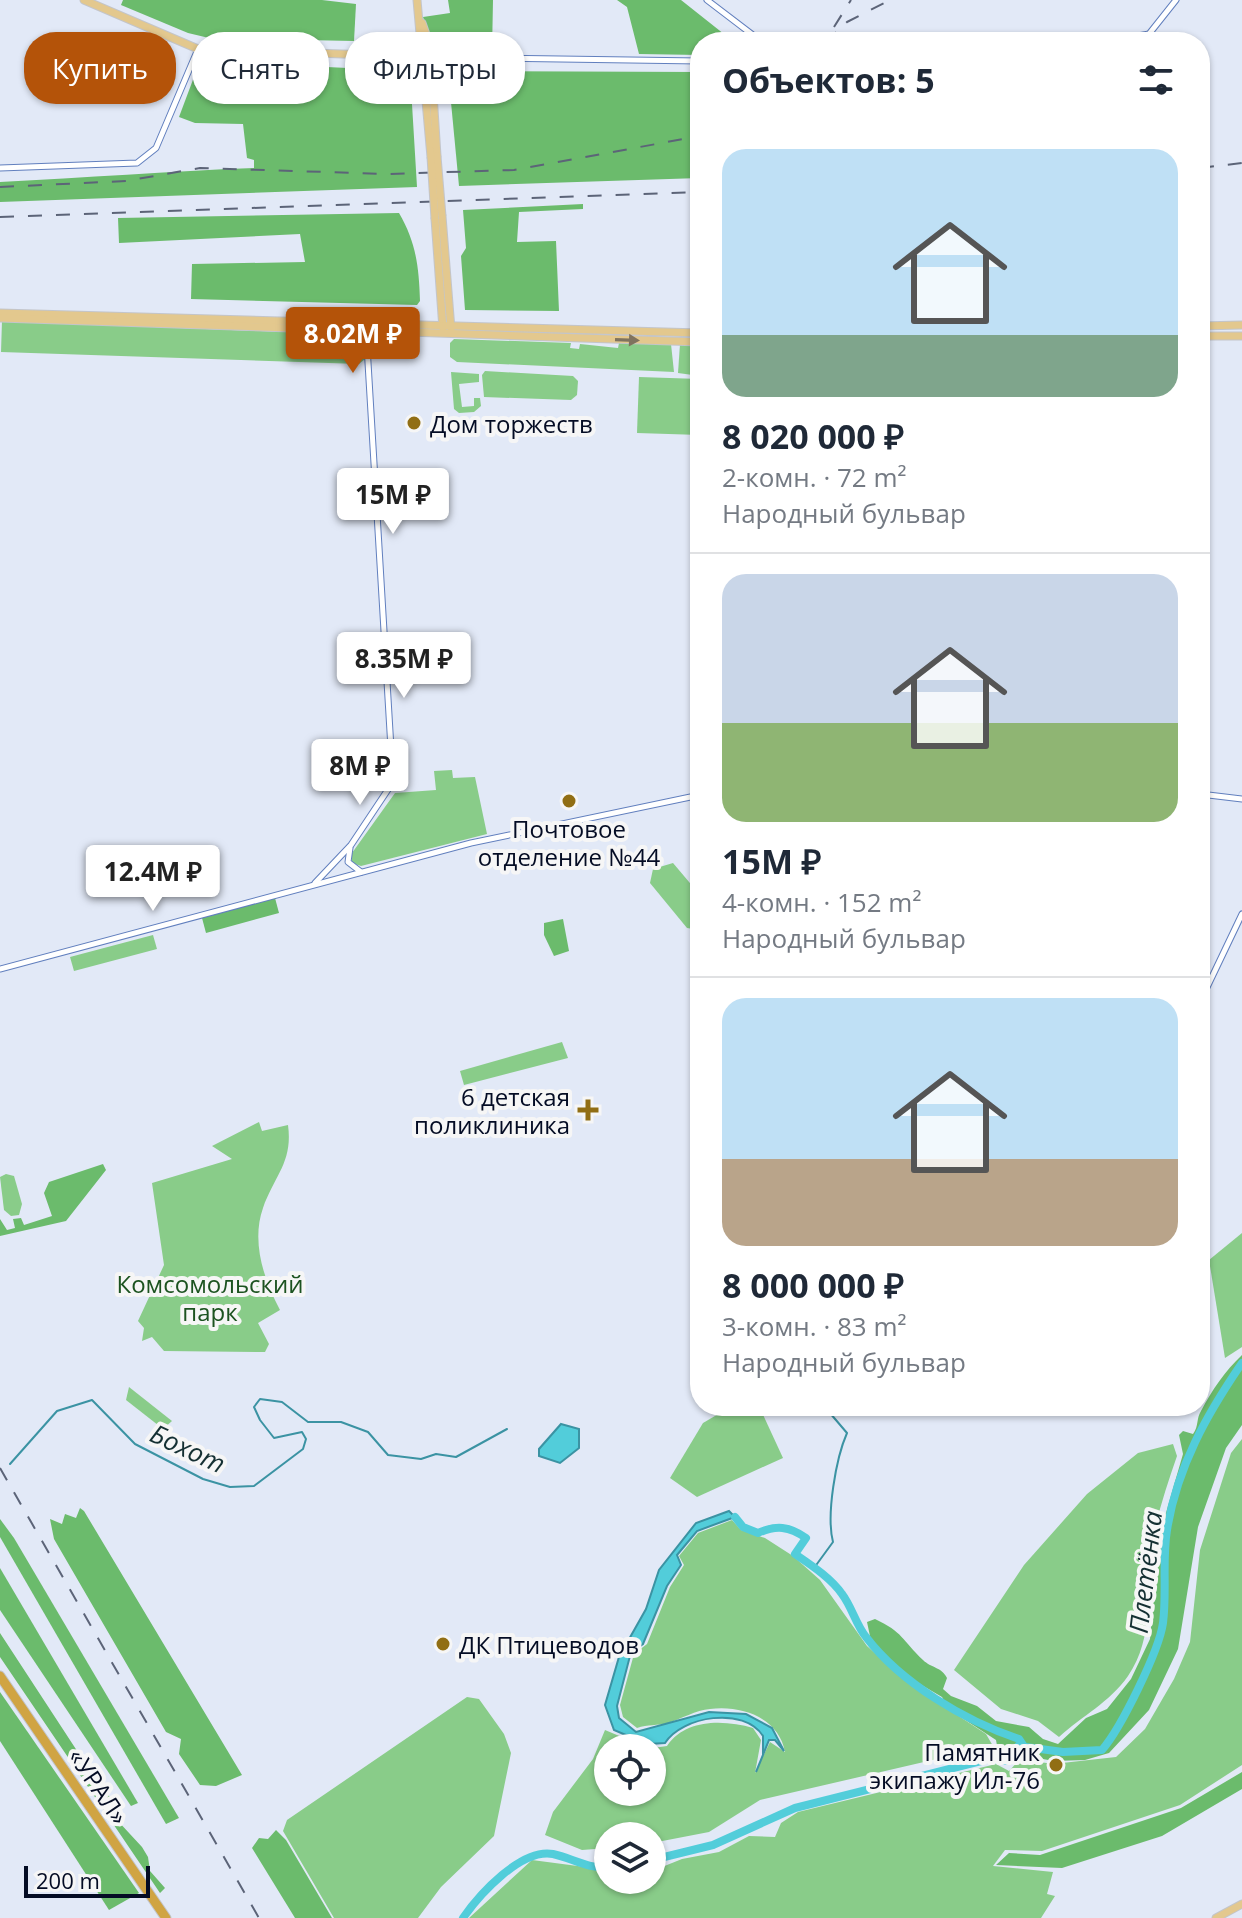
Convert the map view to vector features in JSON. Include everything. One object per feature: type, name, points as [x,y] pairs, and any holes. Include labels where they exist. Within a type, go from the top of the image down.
[{"type":"highway","name":"«УРАЛ»","points":[[0,1676],[166,1918]]},
{"type":"main road","points":[[84,0],[192,46]]},
{"type":"main road","points":[[417,5],[422,32]]},
{"type":"main road","points":[[430,104],[447,331]]},
{"type":"main road","points":[[0,315],[690,342]]},
{"type":"main road","points":[[1210,326],[1242,325]]},
{"type":"main road","points":[[447,331],[690,333]]},
{"type":"main road","points":[[1210,336],[1242,336]]},
{"type":"main road","points":[[1216,1918],[1242,1904]]},
{"type":"street","points":[[707,0],[747,32]]},
{"type":"street","points":[[1151,32],[1176,0]]},
{"type":"street","points":[[525,58],[690,61]]},
{"type":"street","points":[[0,168],[119,165],[148,158],[156,148],[192,63]]},
{"type":"street","points":[[313,884],[351,845],[393,782],[366,328]]},
{"type":"street","points":[[1210,795],[1242,799]]},
{"type":"street","points":[[0,969],[504,835],[690,797]]},
{"type":"street","points":[[351,845],[348,862],[362,872]]},
{"type":"street","points":[[329,870],[329,877],[334,879]]},
{"type":"street","points":[[1210,981],[1242,914]]},
{"type":"green space","points":[[123,0],[322,0],[356,4],[354,32],[345,32],[345,41],[329,40],[329,32],[192,34],[121,5]]},
{"type":"green space","points":[[448,0],[493,0],[492,32],[428,32],[423,17],[450,13]]},
{"type":"green space","points":[[617,0],[681,0],[721,32],[690,32],[690,55],[639,54],[627,7]]},
{"type":"green space","points":[[329,67],[345,68],[345,104],[412,104],[417,187],[0,202],[0,182],[254,168],[254,160],[247,158],[243,124],[195,123],[179,117],[192,82],[192,104],[329,104]]},
{"type":"green space","points":[[525,71],[690,72],[690,178],[459,186],[451,104],[525,104]]},
{"type":"green space","points":[[583,204],[583,209],[519,212],[517,242],[556,241],[559,311],[465,310],[461,256],[466,248],[463,210]]},
{"type":"green space","points":[[399,213],[416,255],[420,301],[417,305],[191,299],[192,264],[305,262],[300,234],[119,243],[118,218]]},
{"type":"green space","points":[[2,321],[361,335],[365,359],[359,364],[1,352]]},
{"type":"green space","points":[[454,339],[571,343],[570,348],[579,349],[580,344],[618,348],[619,343],[671,344],[674,372],[457,362],[450,357],[450,343]]},
{"type":"green space","points":[[680,344],[690,344],[690,375],[678,373]]},
{"type":"green space","points":[[485,371],[573,376],[578,381],[577,395],[571,400],[484,397],[482,375]]},
{"type":"green space","points":[[451,372],[479,374],[479,382],[459,384],[462,407],[474,406],[474,398],[480,398],[481,406],[474,412],[459,413],[454,409]]},
{"type":"green space","points":[[639,377],[690,379],[690,435],[637,433]]},
{"type":"green space","points":[[452,770],[453,778],[475,777],[487,834],[361,866],[352,863],[352,853],[395,793],[436,790],[434,771]]},
{"type":"green space","points":[[673,863],[690,883],[690,928],[650,883],[653,869]]},
{"type":"green space","points":[[275,898],[279,913],[206,933],[202,918]]},
{"type":"green space","points":[[563,919],[569,951],[554,956],[544,935],[544,923]]},
{"type":"green space","points":[[153,935],[157,949],[74,971],[70,957]]},
{"type":"green space","points":[[562,1042],[568,1058],[464,1085],[460,1071]]},
{"type":"green space","name":"Комсомольский парк","points":[[259,1122],[262,1131],[288,1125],[289,1138],[282,1168],[263,1208],[258,1234],[261,1260],[280,1310],[258,1323],[269,1344],[265,1352],[164,1351],[152,1337],[142,1341],[144,1328],[138,1321],[164,1265],[152,1183],[232,1159],[212,1146]]},
{"type":"green space","points":[[103,1164],[106,1170],[66,1221],[0,1236],[0,1219],[7,1230],[15,1228],[13,1219],[21,1218],[24,1225],[52,1216],[44,1193],[49,1182]]},
{"type":"green space","points":[[6,1174],[14,1176],[22,1204],[19,1215],[11,1216],[4,1210],[0,1177]]},
{"type":"green space","points":[[1242,1233],[1242,1347],[1225,1358],[1210,1266],[1210,1259]]},
{"type":"green space","points":[[1242,1355],[1242,1425],[1226,1448],[1198,1527],[1178,1649],[1149,1710],[1109,1753],[1085,1760],[1054,1761],[998,1751],[996,1740],[950,1710],[942,1697],[913,1680],[871,1641],[867,1622],[875,1619],[897,1632],[923,1660],[942,1672],[947,1678],[943,1689],[951,1696],[977,1706],[996,1721],[1029,1727],[1043,1739],[1058,1744],[1086,1718],[1107,1709],[1131,1679],[1150,1639],[1159,1537],[1183,1454],[1179,1435],[1183,1431],[1193,1434],[1199,1416],[1210,1416],[1210,1396],[1224,1374]]},
{"type":"green space","points":[[129,1387],[172,1421],[163,1429],[126,1400]]},
{"type":"green space","points":[[715,1416],[764,1416],[783,1458],[697,1497],[670,1478],[703,1423]]},
{"type":"green space","points":[[1242,1439],[1242,1765],[1180,1805],[1042,1851],[1005,1850],[993,1866],[1053,1872],[1047,1894],[1055,1896],[1041,1918],[469,1918],[532,1860],[594,1868],[594,1894],[666,1894],[666,1865],[719,1852],[749,1836],[775,1837],[781,1823],[798,1812],[996,1764],[1009,1771],[1020,1759],[1053,1764],[1116,1757],[1145,1729],[1174,1679],[1190,1642],[1200,1550],[1231,1453]]},
{"type":"green space","points":[[1173,1444],[1177,1456],[1159,1511],[1152,1545],[1146,1629],[1137,1661],[1128,1676],[1104,1701],[1059,1737],[1038,1721],[1001,1709],[954,1670],[1024,1565],[1087,1494],[1138,1453]]},
{"type":"green space","points":[[80,1508],[242,1775],[216,1786],[200,1785],[179,1754],[181,1739],[166,1732],[54,1539],[50,1519],[62,1524],[65,1514],[76,1518]]},
{"type":"green space","points":[[0,1519],[179,1818],[166,1824],[0,1537]]},
{"type":"green space","points":[[732,1520],[741,1530],[765,1538],[793,1556],[820,1580],[867,1646],[907,1682],[986,1734],[993,1746],[760,1800],[709,1832],[666,1840],[666,1822],[594,1822],[594,1849],[582,1850],[545,1835],[553,1812],[594,1757],[594,1806],[666,1806],[666,1746],[685,1730],[718,1723],[753,1728],[761,1740],[755,1773],[770,1742],[785,1752],[775,1730],[767,1722],[734,1709],[705,1710],[668,1723],[637,1728],[623,1717],[620,1705],[634,1654],[647,1644],[670,1587],[684,1565],[679,1556],[698,1533]]},
{"type":"green space","points":[[0,1568],[138,1803],[131,1806],[0,1610]]},
{"type":"green space","points":[[0,1633],[102,1789],[115,1802],[117,1820],[142,1847],[148,1857],[150,1871],[165,1888],[160,1893],[0,1657]]},
{"type":"green space","points":[[0,1692],[139,1893],[109,1910],[0,1741]]},
{"type":"green space","points":[[467,1697],[479,1699],[504,1734],[511,1753],[494,1836],[441,1887],[418,1918],[334,1918],[283,1831],[287,1820]]},
{"type":"green space","points":[[1242,1772],[1242,1789],[1162,1836],[1062,1868],[996,1865],[1009,1853],[1040,1855],[1181,1808]]},
{"type":"green space","points":[[276,1830],[286,1840],[332,1918],[295,1918],[252,1848],[259,1838],[268,1839]]},
{"type":"water","points":[[561,1424],[579,1429],[579,1448],[560,1463],[539,1456],[539,1449]]},
{"type":"water","points":[[729,1511],[735,1517],[697,1531],[677,1555],[681,1565],[667,1586],[643,1644],[631,1652],[617,1706],[619,1718],[636,1732],[709,1712],[746,1714],[772,1728],[784,1751],[775,1740],[769,1740],[763,1755],[763,1736],[754,1727],[728,1718],[713,1718],[685,1726],[666,1742],[666,1734],[623,1734],[614,1730],[605,1705],[619,1657],[646,1609],[659,1570],[696,1523]]},
{"type":"waterway","name":"Плетёнка","points":[[1210,1415],[1242,1363]]},
{"type":"waterway","name":"Бохот","points":[[10,1464],[57,1411],[92,1400],[135,1444],[203,1479],[230,1487],[254,1486],[303,1449],[306,1439],[302,1432],[274,1438],[254,1407],[260,1399],[282,1402],[308,1422],[341,1422],[368,1432],[388,1455],[421,1459],[436,1454],[456,1457],[507,1429]]},
{"type":"waterway","points":[[814,1568],[833,1542],[833,1487],[847,1433],[833,1416]]},
{"type":"waterway","name":"Плетёнка","points":[[666,1857],[713,1845],[795,1808],[989,1759],[1011,1761],[1018,1746],[1063,1752],[1102,1750],[1138,1689],[1160,1636],[1164,1611],[1166,1541],[1172,1507],[1186,1463],[1209,1416]]},
{"type":"waterway","points":[[735,1517],[743,1527],[758,1533],[782,1528],[806,1538],[795,1554],[837,1588],[880,1654],[935,1698],[977,1722],[1019,1739],[1023,1745]]},
{"type":"waterway","name":"Плетёнка","points":[[463,1918],[490,1886],[528,1858],[553,1854],[594,1866]]},
{"type":"railway","points":[[834,27],[851,0]]},
{"type":"railway","points":[[836,32],[847,22],[890,0]]},
{"type":"railway","points":[[0,187],[126,181],[200,168],[387,174],[514,170],[690,138]]},
{"type":"railway","points":[[1210,167],[1242,163]]},
{"type":"railway","points":[[0,217],[690,192]]},
{"type":"railway","points":[[0,1468],[259,1918]]},
{"type":"place","name":"Дом торжеств","points":[[414,423]]},
{"type":"place","name":"Почтовое отделение №44","points":[[569,801]]},
{"type":"place","name":"6 детская поликлиника","points":[[588,1110]]},
{"type":"place","name":"ДК Птицеводов","points":[[443,1644]]},
{"type":"place","name":"Памятник экипажу Ил-76","points":[[1056,1765]]}]
